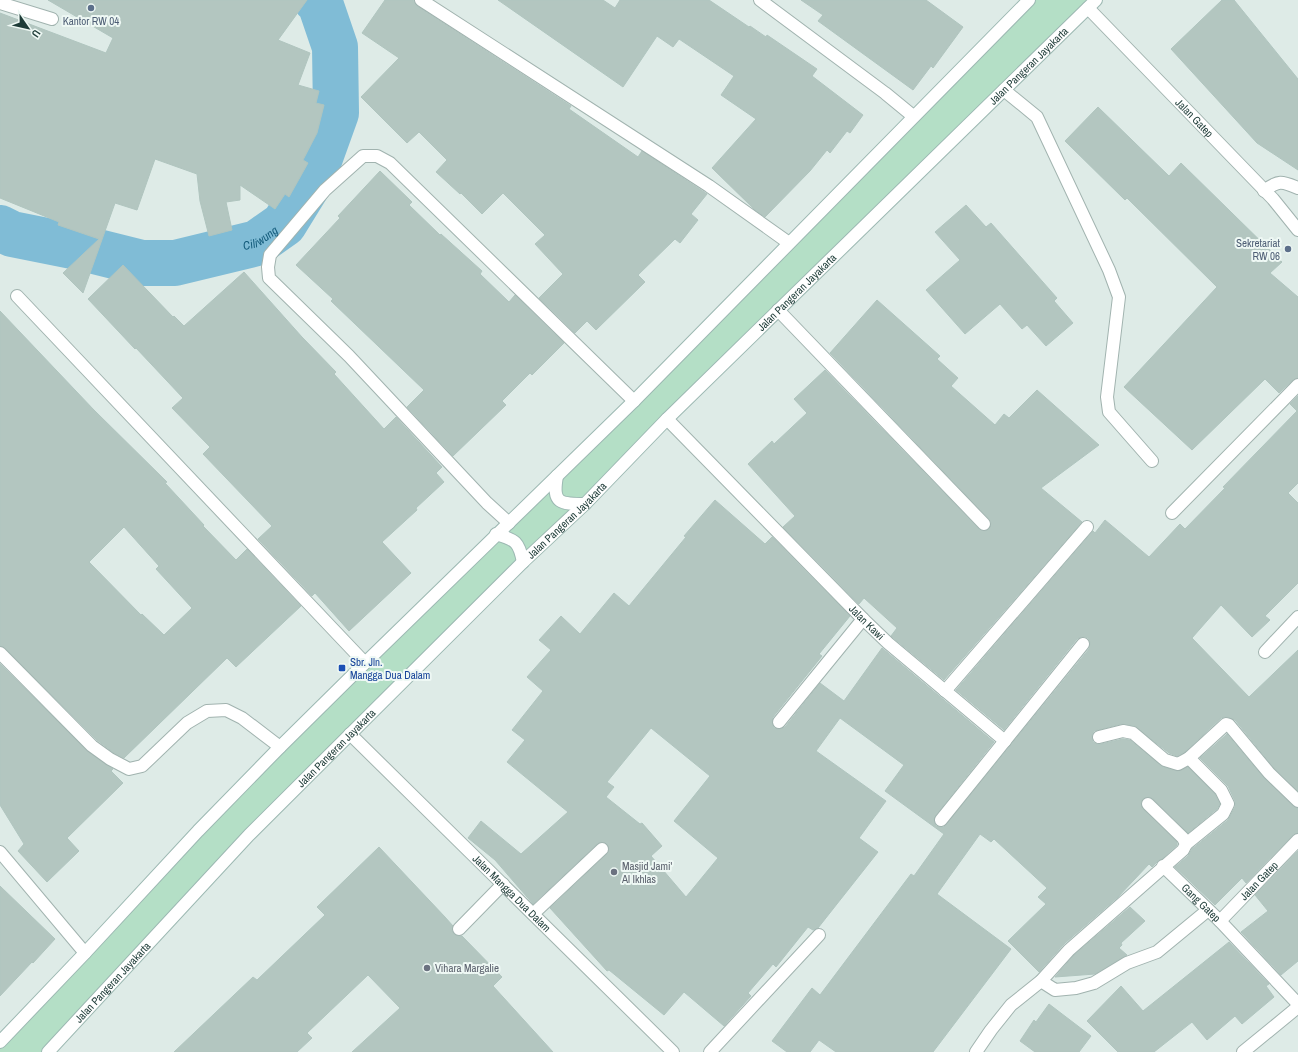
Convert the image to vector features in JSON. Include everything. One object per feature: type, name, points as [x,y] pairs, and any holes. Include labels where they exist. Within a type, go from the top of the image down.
[{"type":"street","points":[[421,0],[709,186],[789,243]]},
{"type":"street","points":[[760,0],[885,93],[913,116]]},
{"type":"street","points":[[0,1042],[198,831],[280,747],[634,400],[1029,0]]},
{"type":"street","points":[[0,3],[52,19]]},
{"type":"street","name":"Jalan Pangeran Jayakarta","points":[[48,1052],[249,835],[524,562],[585,504],[667,419],[1092,4]]},
{"type":"street","name":"Jalan Gatep","points":[[1092,4],[1273,199],[1298,230]]},
{"type":"street","points":[[1004,90],[1037,117],[1109,270],[1119,297],[1107,397],[1109,412],[1152,461]]},
{"type":"street","points":[[509,523],[487,503],[349,356],[269,278],[268,266],[270,255],[326,190],[364,156],[377,156],[390,163],[634,400]]},
{"type":"street","points":[[1264,191],[1274,183],[1286,183],[1298,188]]},
{"type":"street","points":[[17,296],[365,663]]},
{"type":"street","points":[[778,310],[984,524]]},
{"type":"street","points":[[1172,513],[1298,386]]},
{"type":"street","name":"Jalan Kawi","points":[[667,419],[888,644],[1005,741]]},
{"type":"street","points":[[557,476],[555,494],[558,498],[566,504],[585,504]]},
{"type":"street","points":[[945,691],[1087,527]]},
{"type":"street","points":[[496,534],[508,538],[517,544],[520,548],[524,562]]},
{"type":"street","points":[[1265,652],[1298,617]]},
{"type":"street","points":[[779,722],[863,619]]},
{"type":"street","points":[[941,820],[1084,644]]},
{"type":"street","points":[[0,652],[92,746],[110,759],[129,769],[142,766],[186,723],[207,711],[226,710],[242,718],[280,747]]},
{"type":"street","points":[[1099,737],[1123,731],[1133,733],[1165,760],[1178,764],[1189,758],[1226,724],[1229,725],[1269,773],[1298,801]]},
{"type":"street","name":"Jalan Mangga Dua Dalam","points":[[350,734],[673,1052]]},
{"type":"street","points":[[976,1052],[1011,1005],[1041,981],[1069,950],[1183,850],[1186,844],[1223,814],[1228,804],[1221,790],[1189,758]]},
{"type":"street","points":[[1148,804],[1183,838],[1186,844]]},
{"type":"street","name":"Jalan Gatep","points":[[1220,921],[1298,840]]},
{"type":"street","points":[[533,914],[602,849]]},
{"type":"street","points":[[0,852],[85,953]]},
{"type":"street","name":"Gang Gatep","points":[[1163,866],[1220,921],[1298,1005]]},
{"type":"street","points":[[459,929],[503,884]]},
{"type":"street","points":[[1041,981],[1055,990],[1076,988],[1094,983],[1128,963],[1157,952],[1208,910]]},
{"type":"street","points":[[710,1052],[819,935]]},
{"type":"street","points":[[1243,1052],[1298,1005]]},
{"type":"green space","points":[[1029,0],[1093,0],[350,734],[48,1052],[0,1052],[0,1042],[280,747]]},
{"type":"building","points":[[48,0],[307,0],[278,40],[310,53],[298,85],[319,91],[316,103],[324,105],[317,133],[303,160],[308,163],[289,197],[285,194],[275,209],[240,185],[240,200],[226,202],[232,230],[209,236],[200,201],[197,174],[155,159],[137,210],[115,203],[83,293],[63,273],[99,239],[58,225],[59,222],[0,198],[0,13],[106,53],[113,38]]},
{"type":"building","points":[[385,0],[413,0],[417,6],[571,106],[569,109],[638,157],[642,151],[707,194],[691,214],[698,220],[680,243],[675,239],[638,275],[645,282],[596,330],[587,321],[575,333],[539,298],[563,274],[535,244],[545,235],[503,193],[482,214],[461,193],[460,194],[436,172],[447,160],[419,132],[407,143],[361,97],[399,58],[362,33]]},
{"type":"building","points":[[498,0],[603,0],[615,8],[620,0],[709,0],[749,27],[750,26],[766,37],[767,35],[817,69],[812,76],[863,115],[850,133],[847,131],[830,153],[827,150],[810,171],[765,217],[755,210],[712,168],[756,119],[721,95],[734,76],[679,39],[673,47],[657,36],[623,87]]},
{"type":"building","points":[[801,0],[926,0],[963,27],[933,68],[931,66],[913,90],[818,21],[823,15]]},
{"type":"building","points":[[1222,0],[1234,0],[1298,79],[1298,170],[1257,143],[1171,49]]},
{"type":"building","points":[[1098,107],[1169,176],[1181,163],[1282,262],[1270,273],[1298,297],[1298,378],[1293,380],[1279,393],[1265,379],[1192,450],[1124,387],[1217,287],[1127,198],[1125,200],[1065,141]]},
{"type":"building","points":[[380,171],[412,202],[409,205],[440,235],[441,234],[482,271],[480,274],[509,302],[515,295],[564,343],[532,375],[530,373],[502,401],[506,405],[453,456],[407,407],[424,390],[331,301],[333,299],[296,265],[340,218],[338,216]]},
{"type":"building","points":[[966,205],[986,227],[991,223],[1057,298],[1054,301],[1073,323],[1046,346],[1027,325],[1022,329],[1000,304],[965,334],[926,290],[960,260],[935,232]]},
{"type":"building","points":[[123,265],[173,317],[174,316],[184,326],[244,272],[302,337],[336,372],[334,374],[384,429],[396,417],[442,467],[436,473],[444,482],[416,508],[417,510],[382,542],[411,573],[349,631],[315,593],[312,596],[258,539],[272,526],[203,454],[210,447],[172,408],[183,398],[88,299]]},
{"type":"building","points":[[877,300],[940,356],[937,359],[958,378],[951,386],[995,425],[1004,414],[1009,418],[1037,390],[1099,445],[1041,488],[1082,522],[944,680],[891,636],[897,628],[864,598],[859,604],[783,527],[795,516],[748,464],[772,441],[774,444],[807,413],[794,399],[825,370],[979,529],[985,531],[989,529],[991,523],[989,519],[830,353]]},
{"type":"building","points":[[0,311],[94,410],[167,482],[165,483],[204,525],[203,526],[236,560],[247,549],[301,606],[236,667],[227,658],[124,758],[114,753],[97,740],[5,648],[0,646]],"holes":[[[124,527],[159,566],[156,569],[192,608],[164,635],[142,614],[141,615],[89,562]]]},
{"type":"building","points":[[1298,396],[1298,483],[1288,493],[1298,503],[1298,583],[1265,616],[1270,620],[1252,637],[1221,605],[1192,638],[1249,697],[1298,650],[1298,791],[1274,768],[1235,720],[1228,717],[1221,718],[1185,752],[1177,756],[1169,753],[1134,726],[1121,724],[1094,731],[1092,738],[1093,742],[1097,744],[1123,739],[1130,740],[1163,767],[1178,771],[1188,767],[1215,794],[1220,804],[1217,809],[1188,833],[1153,799],[1149,797],[1143,799],[1141,803],[1143,809],[1177,842],[1177,845],[1152,867],[1149,864],[1118,897],[1064,944],[1039,972],[1008,941],[1046,904],[1038,897],[1047,888],[994,839],[991,842],[980,834],[937,894],[1011,949],[933,1052],[836,1052],[819,1040],[810,1052],[787,1052],[772,1041],[812,988],[820,995],[911,874],[914,876],[944,834],[885,791],[904,765],[840,718],[816,751],[886,801],[859,838],[878,852],[818,928],[813,930],[808,927],[776,967],[773,964],[748,993],[751,996],[724,1026],[684,992],[664,1015],[609,970],[607,971],[550,908],[607,854],[609,848],[607,844],[601,842],[597,844],[533,904],[495,860],[468,838],[481,821],[521,854],[568,812],[507,762],[525,740],[512,730],[543,691],[527,677],[551,650],[539,640],[561,616],[580,634],[614,593],[629,606],[686,537],[684,536],[715,500],[765,544],[772,537],[850,616],[819,654],[822,656],[773,717],[772,721],[774,728],[778,729],[785,727],[820,683],[844,701],[882,648],[994,742],[935,816],[934,819],[936,826],[944,827],[1089,649],[1090,642],[1088,638],[1085,637],[1077,639],[1004,730],[956,690],[1093,531],[1095,533],[1105,520],[1149,557],[1180,524],[1185,529],[1225,488],[1223,487],[1297,411],[1290,404]],"holes":[[[651,728],[710,776],[674,821],[718,858],[686,897],[651,856],[662,846],[642,823],[640,824],[606,797],[614,787],[607,782]]]},
{"type":"building","points":[[0,664],[87,751],[113,769],[111,771],[123,783],[67,838],[79,851],[47,882],[18,851],[24,844],[0,805]]},
{"type":"building","points":[[1227,734],[1264,778],[1293,806],[1298,808],[1298,833],[1293,835],[1246,883],[1242,878],[1215,905],[1175,867],[1188,856],[1192,849],[1228,820],[1235,807],[1235,801],[1228,786],[1200,758]]},
{"type":"building","points":[[379,847],[453,926],[452,931],[454,934],[462,936],[502,977],[493,986],[553,1052],[352,1052],[400,1008],[368,975],[307,1033],[312,1038],[297,1052],[174,1052],[253,977],[257,980],[325,915],[317,907]]},
{"type":"building","points":[[1298,851],[1298,961],[1281,975],[1241,932],[1268,911],[1255,895]]},
{"type":"building","points":[[0,886],[55,939],[0,996]]},
{"type":"building","points":[[1130,907],[1145,921],[1121,943],[1122,945],[1119,948],[1127,955],[1095,974],[1055,977],[1074,955]]},
{"type":"building","points":[[1229,942],[1269,984],[1266,986],[1274,997],[1242,1024],[1235,1016],[1207,1040],[1192,1022],[1154,1052],[1118,1052],[1087,1021],[1121,986],[1143,1011]]},
{"type":"building","points":[[1049,1004],[1091,1036],[1079,1052],[1035,1052],[1020,1041],[1034,1020],[1036,1022]]},
{"type":"waterway","name":"Ciliwung","points":[[0,228],[12,234],[82,248],[142,263],[175,263],[257,243],[284,224],[313,177],[336,113],[335,47],[320,3],[316,0]]},
{"type":"place","name":"Kantor RW 04","points":[[91,8]]},
{"type":"place","name":"Sekretariat RW 06","points":[[1288,249]]},
{"type":"place","name":"Sbr. Jln. Mangga Dua Dalam","points":[[342,668]]},
{"type":"place","name":"Masjid Jami' Al Ikhlas","points":[[614,872]]},
{"type":"place","name":"Vihara Margalie","points":[[427,968]]}]
